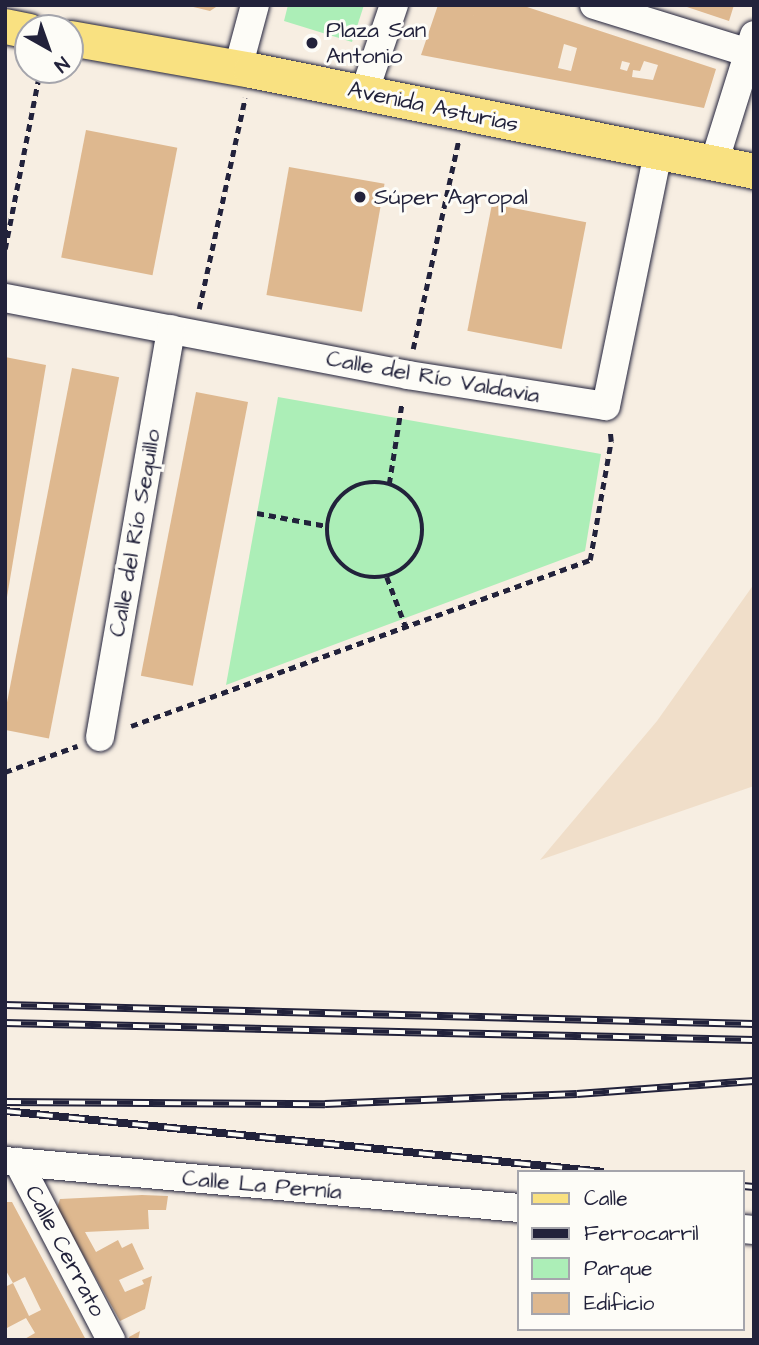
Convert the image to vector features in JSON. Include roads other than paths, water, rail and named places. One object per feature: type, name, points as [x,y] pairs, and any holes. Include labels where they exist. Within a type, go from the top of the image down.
[{"type":"main road","name":"Avenida Asturias","points":[[84,40],[244,69],[754,171]]},
{"type":"street","points":[[244,69],[255,5]]},
{"type":"street","points":[[364,93],[394,5]]},
{"type":"street","points":[[594,5],[751,44],[714,163]]},
{"type":"street","name":"Calle del Río Valdavia","points":[[5,298],[408,375],[606,406],[658,153]]},
{"type":"street","name":"Calle del Río Sequillo","points":[[100,737],[182,330]]},
{"type":"street","name":"Calle La Pernía","points":[[12,1162],[518,1208]]},
{"type":"street","name":"Calle Cerrato","points":[[12,1162],[111,1340]]},
{"type":"railway","points":[[5,1005],[754,1024]]},
{"type":"railway","points":[[5,1023],[754,1040]]},
{"type":"railway","points":[[5,1102],[325,1104],[577,1094],[754,1081]]},
{"type":"railway","points":[[5,1111],[584,1170]]},
{"type":"railway","points":[[745,1186],[754,1187]]},
{"type":"place","name":"Plaza San Antonio","points":[[312,43]]},
{"type":"place","name":"Súper Agropal","points":[[360,197]]}]
